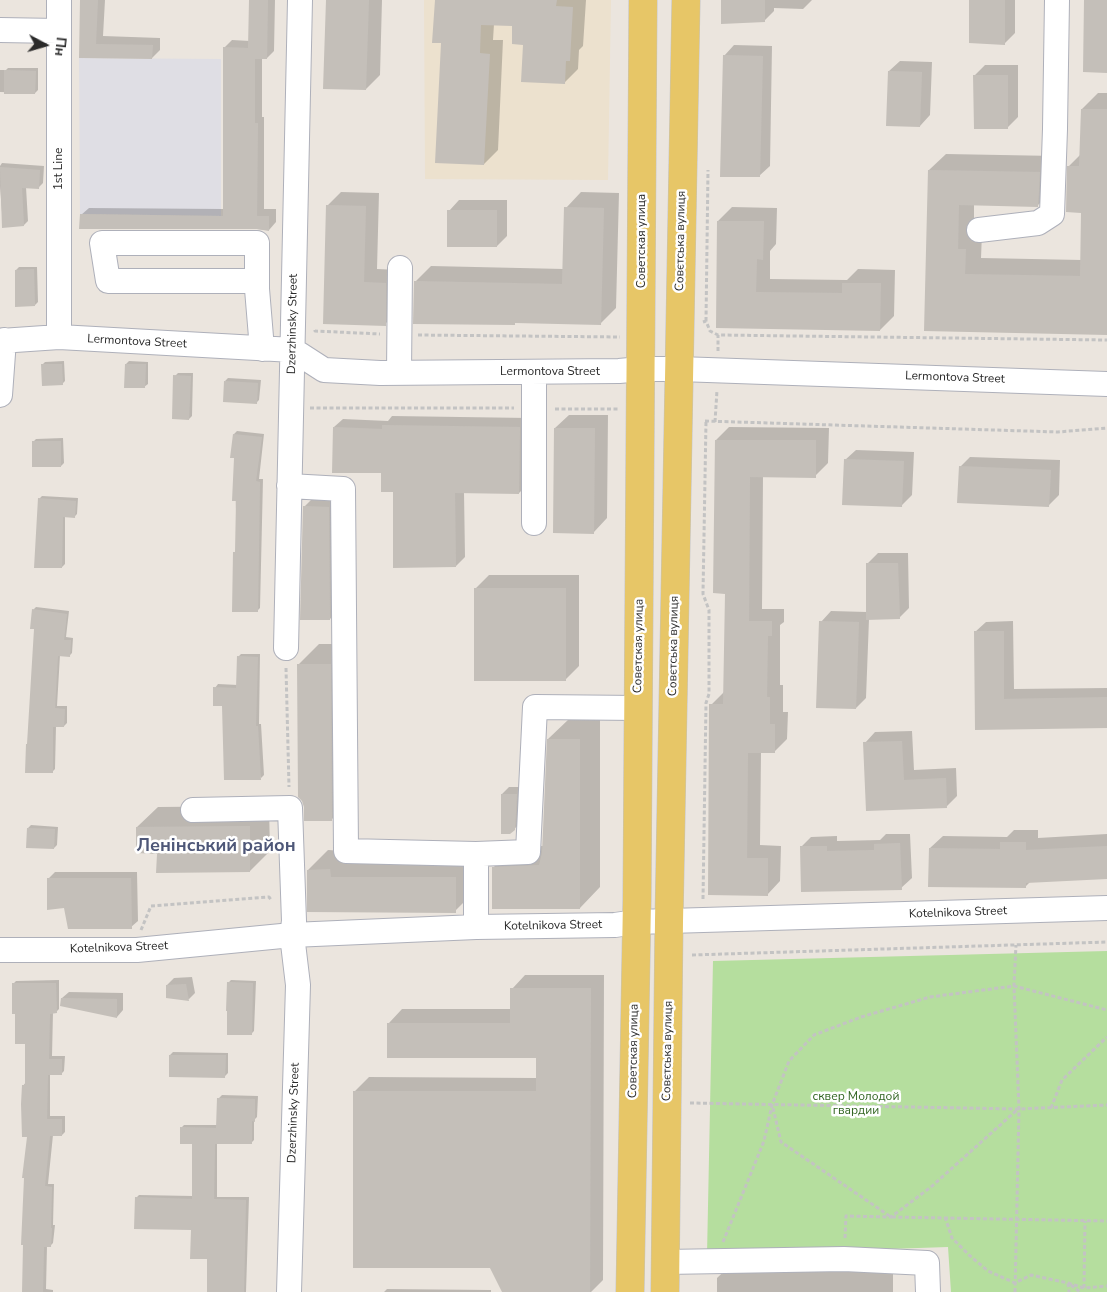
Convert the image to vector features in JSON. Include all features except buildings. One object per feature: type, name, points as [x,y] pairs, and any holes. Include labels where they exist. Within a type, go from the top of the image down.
[{"type":"main road","name":"Советская улица","points":[[630,1292],[636,922],[643,0]]},
{"type":"main road","name":"Совєтська вулиця","points":[[665,1292],[669,921],[686,0]]},
{"type":"street","name":"1st Line","points":[[59,0],[59,337]]},
{"type":"street","name":"Dzerzhinsky Street","points":[[286,648],[300,0]]},
{"type":"street","points":[[979,230],[1038,223],[1052,214],[1057,0]]},
{"type":"street","points":[[0,30],[58,31]]},
{"type":"street","points":[[257,281],[108,281],[102,243],[257,243],[257,281],[262,349]]},
{"type":"street","points":[[398,373],[400,268]]},
{"type":"street","name":"Lermontova Street","points":[[2,341],[59,337],[292,350],[324,370],[398,373],[679,369],[1107,384]]},
{"type":"street","points":[[0,395],[2,341]]},
{"type":"street","points":[[534,372],[534,523]]},
{"type":"street","points":[[289,486],[343,489],[346,851],[476,854],[528,852],[535,707],[638,708]]},
{"type":"street","points":[[193,810],[290,808]]},
{"type":"street","name":"Dzerzhinsky Street","points":[[289,1292],[298,985],[292,935],[294,921],[290,808]]},
{"type":"street","points":[[476,854],[476,927]]},
{"type":"street","name":"Kotelnikova Street","points":[[0,950],[137,950],[292,935],[476,927],[599,926],[636,922],[1107,908]]},
{"type":"street","points":[[665,1262],[844,1259],[927,1263],[928,1292]]},
{"type":"path","points":[[315,322],[315,331],[398,335],[620,337]]},
{"type":"path","points":[[680,322],[706,322],[710,331],[718,335],[1107,340]]},
{"type":"path","points":[[306,408],[620,409]]},
{"type":"path","points":[[678,420],[1058,432],[1107,428]]},
{"type":"path","points":[[706,421],[703,594],[709,610],[709,694],[706,702],[703,899],[713,899]]},
{"type":"path","points":[[286,648],[290,808]]},
{"type":"path","points":[[692,954],[1107,942]]},
{"type":"path","points":[[1015,1292],[1019,1109],[1014,986],[1016,945]]},
{"type":"path","points":[[715,1261],[764,1141],[772,1105],[789,1061],[814,1035],[861,1017],[930,997],[1014,986],[1107,1010]]},
{"type":"path","points":[[1051,1108],[1062,1080],[1107,1037]]},
{"type":"path","points":[[690,1104],[1019,1109],[1107,1105]]},
{"type":"path","points":[[772,1105],[781,1142],[891,1217]]},
{"type":"path","points":[[891,1217],[931,1187],[1019,1109]]},
{"type":"path","points":[[844,1259],[846,1216],[1107,1221]]},
{"type":"path","points":[[945,1217],[952,1238],[969,1255],[988,1271],[1015,1283]]},
{"type":"path","points":[[1084,1288],[1085,1221]]},
{"type":"path","points":[[1015,1283],[1031,1275],[1084,1288],[1107,1286]]},
{"type":"path","points":[[1068,1283],[1069,1292]]},
{"type":"path","points":[[1068,1283],[1080,1292]]},
{"type":"shaded area","points":[[424,0],[611,0],[608,180],[425,179]]},
{"type":"shaded area","points":[[79,58],[221,59],[221,216],[80,214]]},
{"type":"green space","name":"сквер Молодой гвардии","points":[[1107,951],[1107,1292],[951,1292],[948,1247],[707,1255],[713,961]]},
{"type":"district","name":"Ленінський район","points":[[216,847]]}]
